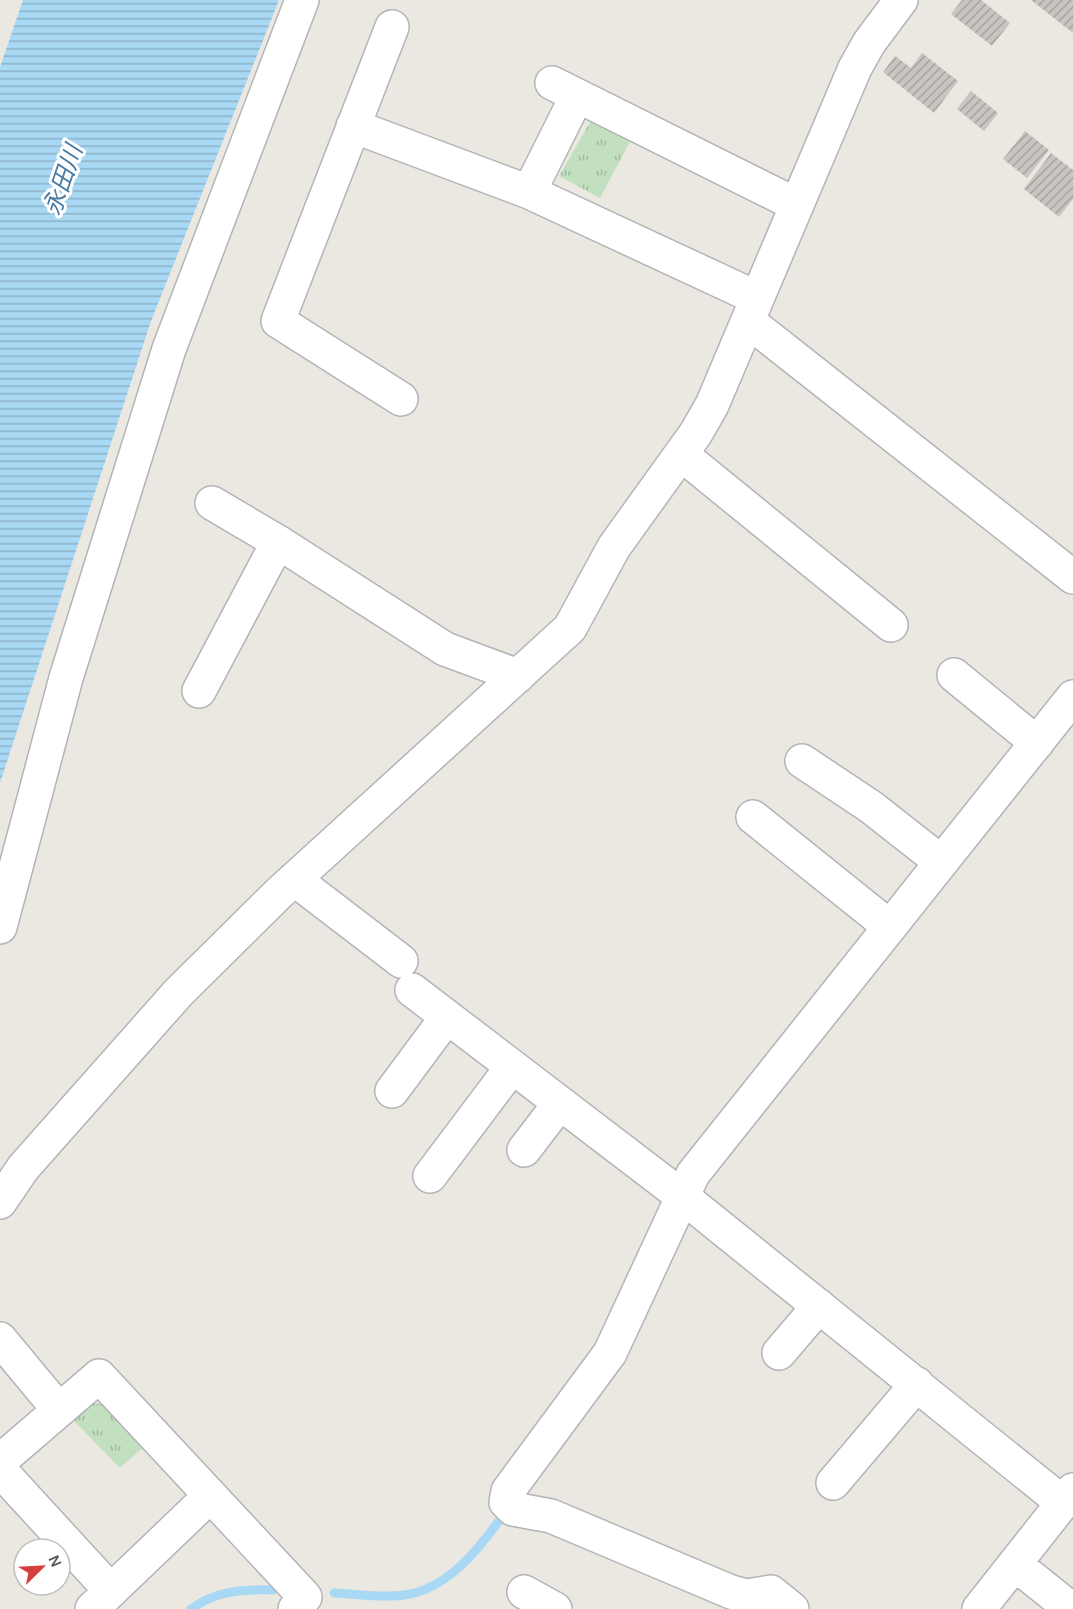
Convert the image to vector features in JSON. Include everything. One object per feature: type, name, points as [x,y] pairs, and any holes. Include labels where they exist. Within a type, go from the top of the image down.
[{"type":"street","points":[[0,927],[66,678],[169,349],[302,0]]},
{"type":"street","points":[[0,1202],[23,1168],[178,993],[294,879],[570,628],[614,548],[681,454],[712,405],[855,68],[869,43],[901,0]]},
{"type":"street","points":[[392,27],[278,321],[401,399]]},
{"type":"street","points":[[529,192],[564,90],[797,205]]},
{"type":"street","points":[[353,126],[529,192],[752,310],[1073,577]]},
{"type":"street","points":[[681,454],[891,625]]},
{"type":"street","points":[[212,503],[278,542],[445,649],[518,676]]},
{"type":"street","points":[[199,691],[278,542]]},
{"type":"street","points":[[954,675],[1037,742]]},
{"type":"street","points":[[792,1609],[771,1592],[746,1596],[731,1592],[551,1516],[513,1509],[506,1502],[508,1491],[610,1353],[693,1174],[1073,698]]},
{"type":"street","points":[[802,761],[871,807],[941,862]]},
{"type":"street","points":[[753,817],[890,927]]},
{"type":"street","points":[[294,879],[406,976],[447,1017],[683,1197],[917,1384],[1068,1496],[979,1609]]},
{"type":"street","points":[[392,1092],[447,1017]]},
{"type":"street","points":[[430,1176],[512,1067]]},
{"type":"street","points":[[524,1150],[560,1103]]},
{"type":"street","points":[[779,1353],[819,1306]]},
{"type":"street","points":[[0,1339],[59,1410]]},
{"type":"street","points":[[0,1461],[99,1376],[305,1597],[295,1609]]},
{"type":"street","points":[[833,1483],[917,1384]]},
{"type":"street","points":[[0,1470],[101,1600],[210,1496]]},
{"type":"street","points":[[1015,1564],[1071,1609]]},
{"type":"street","points":[[524,1592],[555,1609]]},
{"type":"green space","points":[[592,119],[633,136],[600,198],[559,176]]},
{"type":"green space","points":[[106,1403],[146,1445],[120,1468],[73,1420],[92,1404]]},
{"type":"water","name":"永田川","points":[[23,0],[279,0],[151,321],[0,783],[0,67]]},
{"type":"building","points":[[962,0],[981,0],[1010,23],[992,46],[951,14]]},
{"type":"building","points":[[1031,0],[1073,0],[1073,33]]},
{"type":"building","points":[[922,53],[958,81],[934,113],[883,72],[895,56],[911,68]]},
{"type":"building","points":[[971,91],[998,113],[984,131],[957,109]]},
{"type":"building","points":[[1025,131],[1049,150],[1027,178],[1003,159]]},
{"type":"building","points":[[1051,153],[1073,170],[1073,199],[1059,217],[1024,189]]},
{"type":"waterway","points":[[334,1593],[396,1596],[420,1591],[434,1585],[448,1576],[473,1553],[503,1515]]},
{"type":"waterway","points":[[191,1609],[210,1598],[230,1592],[273,1590]]}]
